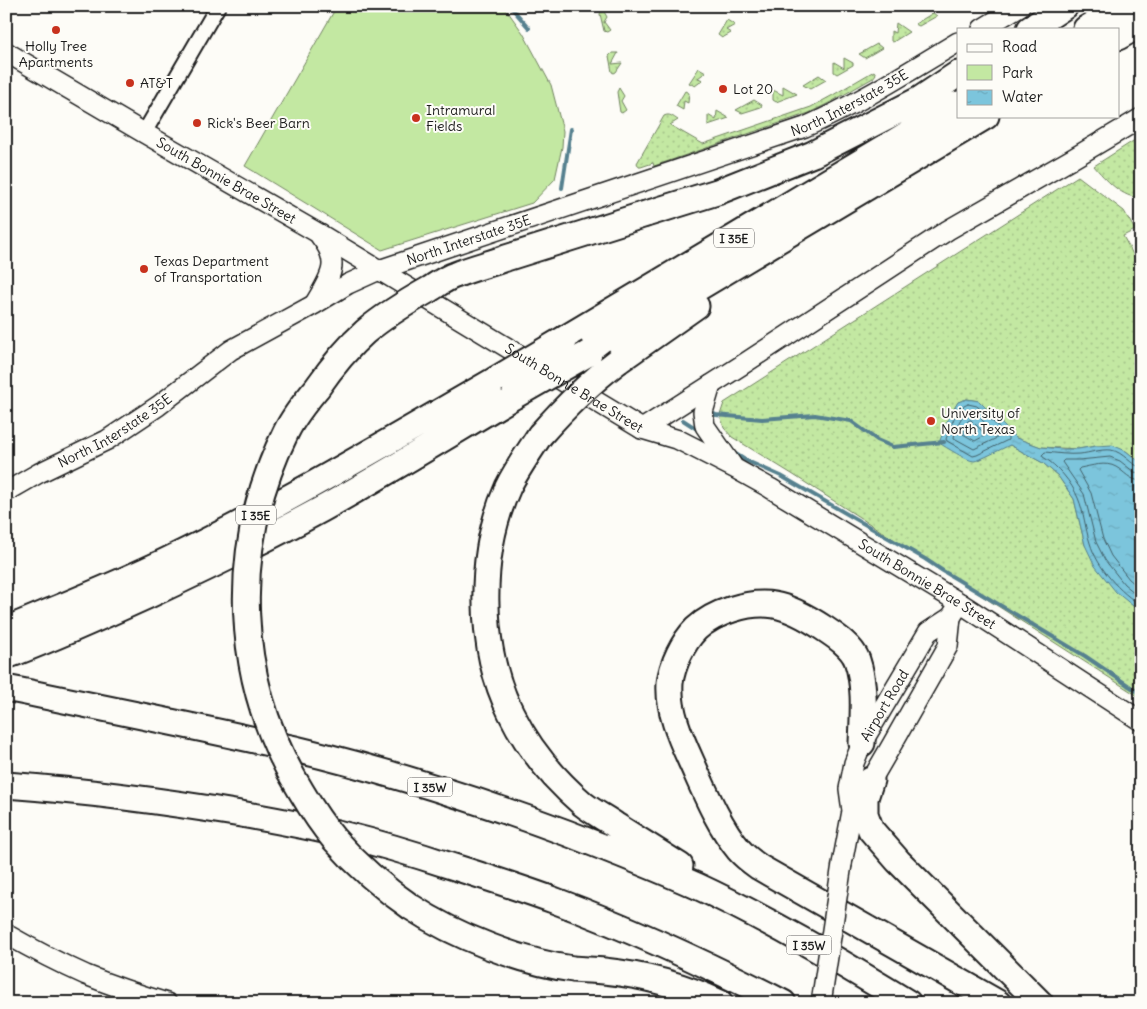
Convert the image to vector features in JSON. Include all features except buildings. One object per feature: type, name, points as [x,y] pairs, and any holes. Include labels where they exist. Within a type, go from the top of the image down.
[{"type":"highway","points":[[1032,28],[1065,6]]},
{"type":"highway","points":[[1088,28],[1124,6]]},
{"type":"highway","points":[[1120,36],[1141,24]]},
{"type":"highway","points":[[720,1003],[708,997],[643,977],[574,969],[538,962],[496,949],[423,915],[377,881],[354,859],[334,839],[316,815],[288,770],[271,734],[263,709],[253,673],[248,637],[247,585],[251,537],[265,483],[287,430],[326,375],[364,333],[399,306],[454,275],[717,192],[813,154],[919,100],[957,75]]},
{"type":"highway","name":"I 35E","points":[[6,630],[166,561],[295,494],[495,380],[957,105]]},
{"type":"highway","name":"I 35E","points":[[6,656],[148,595],[321,510],[983,118]]},
{"type":"highway","points":[[821,180],[861,162]]},
{"type":"highway","points":[[770,923],[585,806],[567,790],[534,751],[510,712],[494,665],[486,610],[488,560],[496,525],[508,488],[540,435],[567,406],[618,361],[872,184]]},
{"type":"highway","points":[[862,744],[864,695],[857,659],[850,649],[838,638],[806,617],[774,605],[756,604],[740,607],[725,612],[697,629],[680,653],[670,682],[670,705],[676,724],[707,796],[724,828],[739,850],[759,867],[998,1003]]},
{"type":"highway","name":"I 35W","points":[[6,688],[297,750],[444,790],[531,820],[596,844],[696,886],[770,923],[908,1003]]},
{"type":"highway","points":[[871,780],[865,798],[865,814],[871,830],[898,861],[1040,1003]]},
{"type":"highway","points":[[6,785],[105,794],[276,820],[341,834],[421,856],[556,901],[658,943],[722,972],[783,1003]]},
{"type":"highway","points":[[6,799],[72,805],[215,810]]},
{"type":"main road","points":[[984,28],[1020,6]]},
{"type":"main road","name":"North Interstate 35E","points":[[6,492],[39,473],[115,435],[158,406],[231,350],[348,284],[379,270],[805,127],[846,108],[957,43]]},
{"type":"main road","name":"South Bonnie Brae Street","points":[[6,52],[318,233],[642,429],[678,440],[770,488],[956,610],[1141,721]]},
{"type":"main road","points":[[642,429],[948,230],[1141,118]]},
{"type":"main road","points":[[315,304],[330,276],[332,268],[331,253],[327,244],[318,233]]},
{"type":"main road","points":[[711,384],[703,412],[705,426],[734,468]]},
{"type":"main road","name":"Airport Road","points":[[821,1003],[852,811],[849,789],[854,763],[862,744],[928,632],[956,610]]},
{"type":"main road","name":"Airport Road","points":[[852,811],[948,646],[956,610]]},
{"type":"main road","points":[[6,934],[86,974],[115,986],[167,1003]]},
{"type":"street","points":[[144,133],[218,6]]},
{"type":"green space","name":"Intramural Fields","points":[[337,6],[501,6],[508,12],[523,33],[551,85],[563,131],[562,147],[555,179],[532,203],[382,250],[245,166]]},
{"type":"green space","points":[[602,8],[607,17],[604,22],[610,30],[607,32],[604,31],[600,14]]},
{"type":"green space","points":[[933,13],[937,16],[919,26],[915,24]]},
{"type":"green space","points":[[727,20],[735,25],[726,30],[731,33],[722,38],[718,35]]},
{"type":"green space","points":[[896,23],[909,32],[893,42],[891,41],[891,31],[895,33]]},
{"type":"green space","points":[[877,44],[882,48],[865,58],[859,54]]},
{"type":"green space","points":[[612,53],[618,53],[612,64],[622,63],[614,73],[612,72],[609,56]]},
{"type":"green space","points":[[844,58],[853,63],[853,65],[837,74],[834,72],[834,62],[844,68]]},
{"type":"green space","points":[[699,68],[706,72],[698,78],[703,80],[695,86],[689,83]]},
{"type":"green space","points":[[874,71],[876,74],[873,78],[809,113],[654,166],[653,163],[639,167],[637,163],[666,115],[670,115],[678,120],[670,125],[703,144],[811,107]]},
{"type":"green space","points":[[819,75],[826,80],[810,89],[803,85]]},
{"type":"green space","points":[[783,86],[797,94],[776,102],[773,100],[773,90],[783,95]]},
{"type":"green space","points":[[619,88],[624,96],[621,101],[626,110],[622,113],[620,112],[617,92]]},
{"type":"green space","points":[[685,91],[689,93],[688,103],[684,101],[683,110],[676,106]]},
{"type":"green space","points":[[754,100],[762,105],[761,107],[742,113],[736,110]]},
{"type":"green space","points":[[717,111],[729,118],[708,125],[708,115],[716,120]]},
{"type":"green space","points":[[1141,136],[1141,197],[1135,197],[1121,192],[1094,166]]},
{"type":"green space","name":"University of North Texas","points":[[1078,176],[1124,211],[1135,230],[1123,236],[1141,269],[1141,463],[1126,451],[1096,446],[1078,449],[1041,447],[1016,438],[979,401],[967,399],[958,402],[948,419],[979,460],[1010,445],[1043,463],[1058,476],[1074,499],[1085,545],[1133,606],[1141,611],[1141,698],[732,437],[724,428],[720,415],[724,403]]},
{"type":"water","points":[[967,399],[979,401],[1016,438],[1041,447],[1062,449],[1112,445],[1126,451],[1141,463],[1141,611],[1116,592],[1095,566],[1085,545],[1074,499],[1058,476],[1043,463],[1010,445],[974,461],[939,443],[948,419],[958,402]]},
{"type":"waterway","points":[[510,6],[529,28]]},
{"type":"waterway","points":[[562,188],[571,129]]},
{"type":"waterway","points":[[710,412],[716,415],[762,419],[815,415],[851,421],[877,440],[893,447],[944,442]]},
{"type":"waterway","points":[[683,420],[700,431]]},
{"type":"waterway","points":[[731,451],[745,460],[781,476],[925,559],[1085,656],[1141,694]]},
{"type":"place","name":"Holly Tree Apartments","points":[[56,30]]},
{"type":"place","name":"AT&T","points":[[130,83]]},
{"type":"place","name":"Lot 20","points":[[723,89]]},
{"type":"place","name":"Intramural Fields","points":[[416,118]]},
{"type":"place","name":"Rick's Beer Barn","points":[[197,123]]},
{"type":"place","name":"Texas Department of Transportation","points":[[144,269]]},
{"type":"place","name":"University of North Texas","points":[[931,421]]}]
